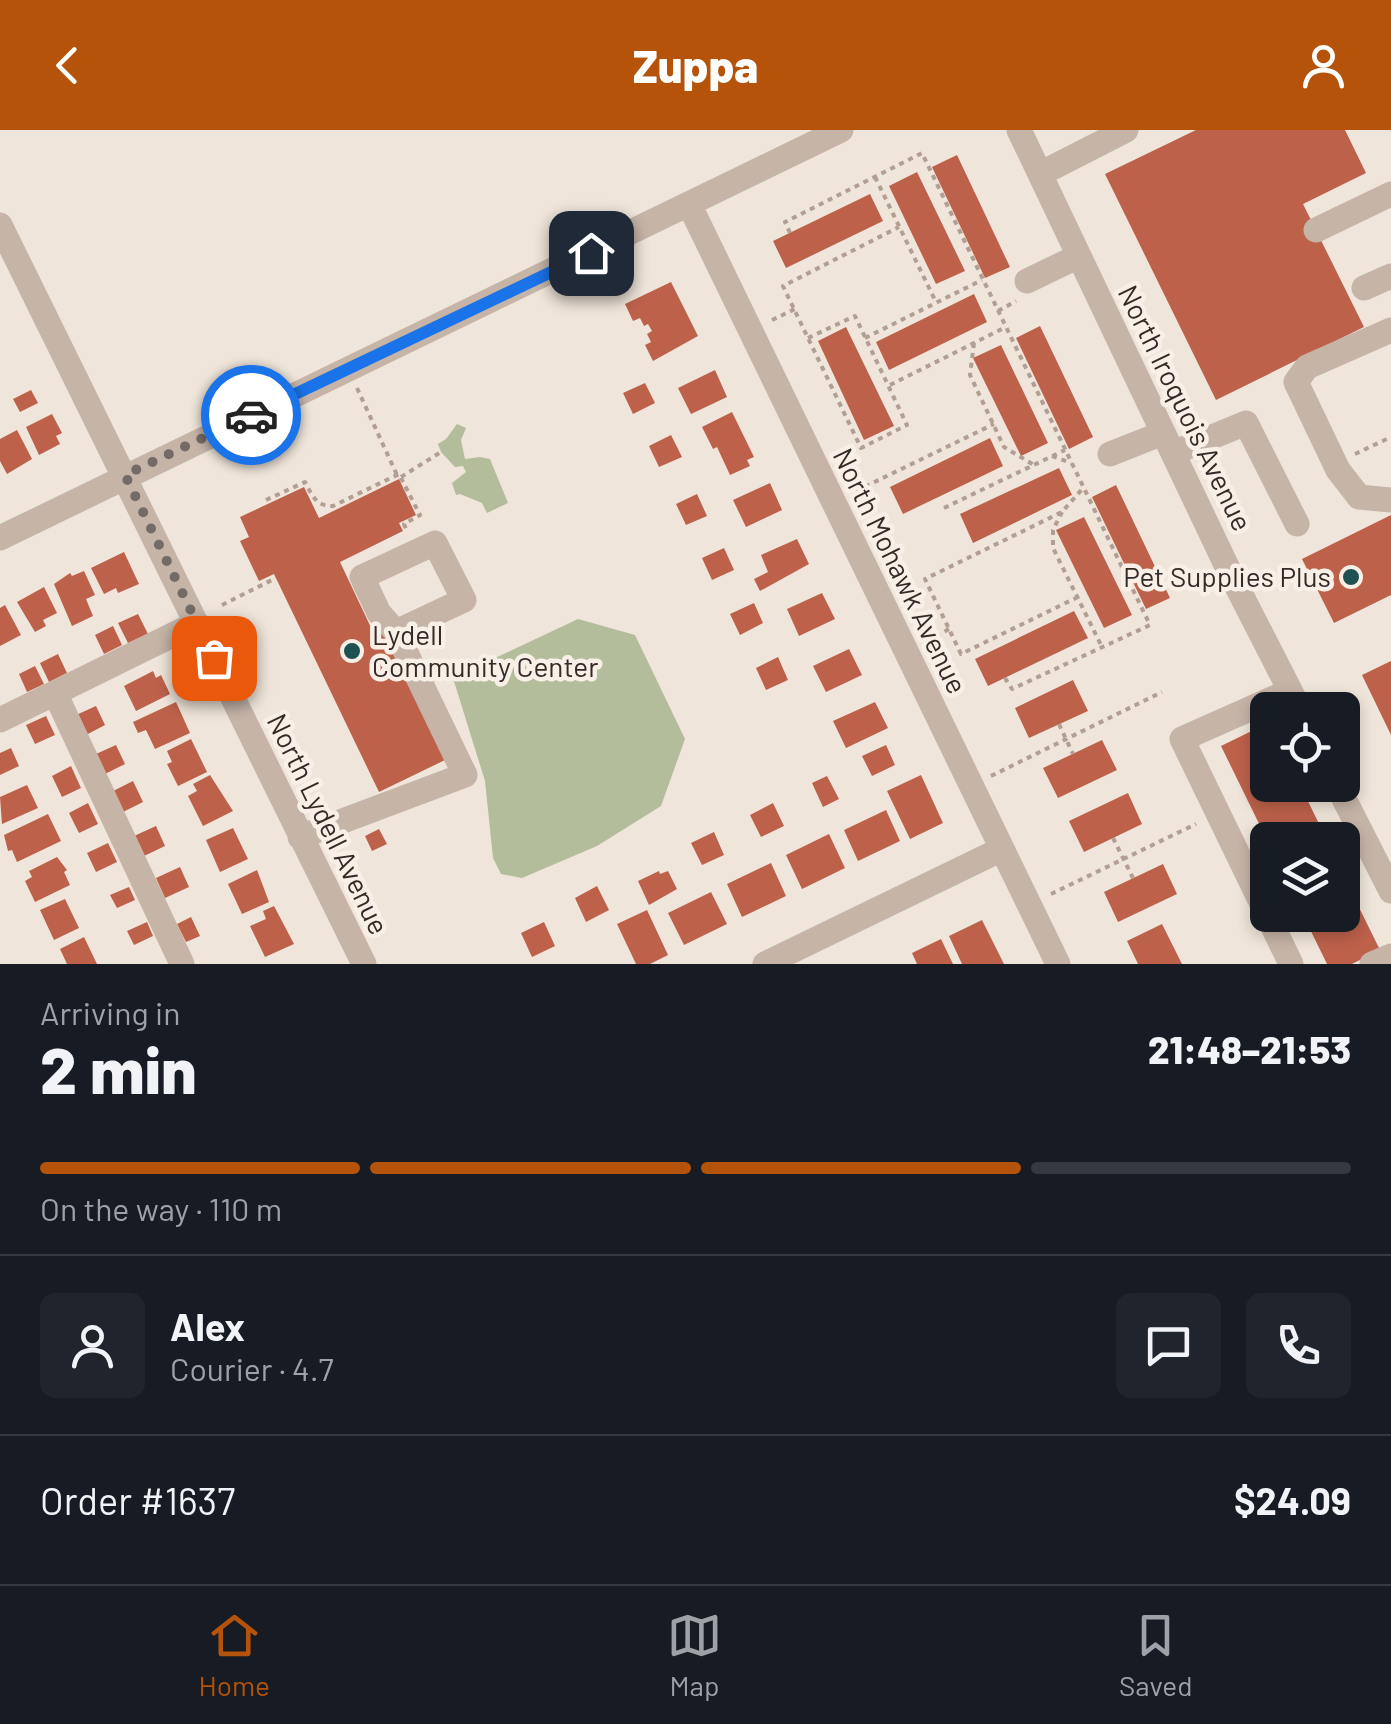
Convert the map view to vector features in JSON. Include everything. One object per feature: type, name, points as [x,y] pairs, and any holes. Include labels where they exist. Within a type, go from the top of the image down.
[{"type":"street","points":[[0,538],[841,130]]},
{"type":"street","name":"North Iroquois Avenue","points":[[1019,130],[1291,692]]},
{"type":"street","points":[[1040,174],[1126,130]]},
{"type":"street","points":[[1316,230],[1391,194]]},
{"type":"street","name":"North Mohawk Avenue","points":[[689,204],[1058,964]]},
{"type":"street","name":"North Lydell Avenue","points":[[0,225],[364,964]]},
{"type":"street","points":[[1027,281],[1079,256]]},
{"type":"street","points":[[1364,288],[1391,276]]},
{"type":"street","points":[[1391,330],[1307,367],[1296,382],[1335,464],[1359,497],[1391,500]]},
{"type":"street","points":[[1110,454],[1246,423],[1297,524]]},
{"type":"street","points":[[300,837],[465,774],[396,632],[379,613],[362,578],[435,542],[464,600],[396,632]]},
{"type":"street","points":[[0,720],[197,623]]},
{"type":"street","points":[[55,692],[182,964]]},
{"type":"street","points":[[1250,716],[1182,739],[1291,964]]},
{"type":"street","points":[[1350,802],[1380,843],[1391,891]]},
{"type":"street","points":[[765,964],[1002,849]]},
{"type":"street","points":[[1372,964],[1391,956]]},
{"type":"path","points":[[790,233],[785,222],[922,153],[1150,625],[1012,689],[1006,678]]},
{"type":"path","points":[[875,177],[936,302]]},
{"type":"path","points":[[808,338],[855,316],[907,425],[861,448],[808,338],[783,286],[899,227]]},
{"type":"path","points":[[865,338],[982,280]]},
{"type":"path","points":[[973,284],[991,297]]},
{"type":"path","points":[[888,386],[1006,327]]},
{"type":"path","points":[[974,342],[970,375],[1004,447],[1034,464]]},
{"type":"path","points":[[350,368],[420,515],[404,524],[416,551]]},
{"type":"path","points":[[834,502],[994,424]]},
{"type":"path","points":[[1335,464],[1391,436]]},
{"type":"path","points":[[944,508],[1065,450]]},
{"type":"path","points":[[266,500],[305,482],[314,500],[322,506],[333,506],[441,452]]},
{"type":"path","points":[[1052,456],[1072,464]]},
{"type":"path","points":[[1083,488],[1062,512],[1053,530],[1053,548],[1102,647]]},
{"type":"path","points":[[1062,512],[924,579],[961,654],[1078,597]]},
{"type":"path","points":[[222,605],[276,578]]},
{"type":"path","points":[[972,786],[1162,692]]},
{"type":"path","points":[[1059,724],[1073,754]]},
{"type":"path","points":[[1029,904],[1218,813]]},
{"type":"path","points":[[1113,838],[1133,878]]},
{"type":"green space","points":[[457,424],[466,428],[461,440],[465,459],[490,459],[508,503],[487,513],[482,503],[456,495],[452,483],[466,472],[463,466],[455,467],[438,444]]},
{"type":"green space","points":[[578,619],[635,635],[685,739],[661,806],[597,846],[522,878],[501,874],[493,858],[485,781],[453,678]]},
{"type":"building","points":[[1196,130],[1345,130],[1366,173],[1303,204],[1364,327],[1216,400],[1105,174]]},
{"type":"building","points":[[957,155],[1010,267],[985,278],[932,167]]},
{"type":"building","points":[[917,172],[965,271],[936,284],[889,186]]},
{"type":"building","points":[[870,194],[883,221],[786,268],[773,241]]},
{"type":"building","points":[[671,282],[698,336],[653,361],[645,345],[651,342],[647,334],[652,331],[640,318],[633,321],[625,304]]},
{"type":"building","points":[[974,294],[987,322],[889,370],[876,342]]},
{"type":"building","points":[[1040,326],[1093,437],[1069,449],[1016,338]]},
{"type":"building","points":[[846,327],[894,426],[864,440],[818,341]]},
{"type":"building","points":[[1001,345],[1048,443],[1021,456],[973,358]]},
{"type":"building","points":[[715,370],[727,397],[691,414],[678,388]]},
{"type":"building","points":[[645,383],[655,403],[633,414],[623,393]]},
{"type":"building","points":[[31,390],[38,403],[20,412],[13,399]]},
{"type":"building","points":[[732,412],[754,457],[747,460],[750,466],[730,475],[702,427]]},
{"type":"building","points":[[52,414],[62,433],[56,436],[60,444],[39,455],[26,427]]},
{"type":"building","points":[[17,430],[32,459],[7,474],[0,461],[0,439]]},
{"type":"building","points":[[671,435],[682,457],[659,467],[649,446]]},
{"type":"building","points":[[990,438],[1003,466],[903,514],[890,487]]},
{"type":"building","points":[[1059,468],[1072,495],[973,543],[960,514]]},
{"type":"building","name":"Lydell Community Center","points":[[399,479],[416,515],[399,523],[403,531],[340,562],[375,636],[384,631],[445,760],[379,792],[274,574],[259,581],[240,541],[249,537],[240,517],[304,487],[319,518]]},
{"type":"building","points":[[770,483],[782,510],[746,527],[733,500]]},
{"type":"building","points":[[1116,485],[1170,598],[1146,609],[1092,497]]},
{"type":"building","points":[[697,494],[707,516],[686,525],[676,504]]},
{"type":"building","name":"Pet Supplies Plus","points":[[1391,515],[1391,595],[1334,623],[1302,559]]},
{"type":"building","points":[[1084,517],[1132,615],[1104,628],[1056,530]]},
{"type":"building","points":[[797,539],[809,564],[760,591],[754,579],[768,572],[761,555]]},
{"type":"building","points":[[724,548],[734,570],[712,580],[702,558]]},
{"type":"building","points":[[124,552],[139,584],[104,594],[91,568]]},
{"type":"building","points":[[84,571],[95,595],[86,599],[93,616],[72,626],[54,584],[70,573],[72,576]]},
{"type":"building","points":[[44,587],[57,613],[43,620],[46,626],[35,632],[17,602]]},
{"type":"building","points":[[822,593],[835,619],[799,636],[787,609]]},
{"type":"building","points":[[754,603],[763,623],[740,635],[730,614]]},
{"type":"building","points":[[5,605],[21,635],[0,646],[0,608]]},
{"type":"building","points":[[1074,611],[1088,638],[988,686],[975,659]]},
{"type":"building","points":[[138,614],[148,634],[128,643],[118,623]]},
{"type":"building","points":[[113,626],[122,645],[104,654],[95,635]]},
{"type":"building","points":[[849,649],[862,675],[826,692],[813,666]]},
{"type":"building","points":[[58,654],[67,673],[49,682],[40,663]]},
{"type":"building","points":[[778,657],[788,680],[766,690],[756,668]]},
{"type":"building","points":[[1391,661],[1391,735],[1362,675]]},
{"type":"building","points":[[35,666],[44,684],[27,692],[19,674]]},
{"type":"building","points":[[153,671],[156,678],[161,675],[170,694],[136,711],[124,686]]},
{"type":"building","points":[[1073,680],[1088,711],[1029,738],[1015,708]]},
{"type":"building","points":[[176,702],[190,733],[155,749],[146,730],[138,733],[133,722]]},
{"type":"building","points":[[875,702],[888,728],[846,748],[833,721]]},
{"type":"building","points":[[96,706],[105,725],[86,735],[76,715]]},
{"type":"building","points":[[46,716],[55,735],[35,744],[26,725]]},
{"type":"building","points":[[1250,732],[1250,802],[1308,802],[1318,822],[1258,822],[1221,746]]},
{"type":"building","points":[[191,739],[207,772],[178,786],[167,764],[172,762],[167,751]]},
{"type":"building","points":[[1102,740],[1117,770],[1058,798],[1043,768]]},
{"type":"building","points":[[116,745],[125,764],[105,774],[96,754]]},
{"type":"building","points":[[886,745],[895,765],[872,776],[862,756]]},
{"type":"building","points":[[11,748],[19,766],[0,775],[0,753]]},
{"type":"building","points":[[71,766],[81,788],[62,797],[52,776]]},
{"type":"building","points":[[210,775],[233,811],[203,826],[188,796],[197,791],[193,784]]},
{"type":"building","points":[[921,775],[943,823],[910,839],[887,791]]},
{"type":"building","points":[[827,776],[839,799],[823,807],[812,783]]},
{"type":"building","points":[[133,781],[143,802],[123,812],[113,791]]},
{"type":"building","points":[[27,785],[38,808],[2,824],[0,797]]},
{"type":"building","points":[[1128,793],[1142,824],[1084,852],[1069,821]]},
{"type":"building","points":[[88,803],[98,824],[79,833],[69,813]]},
{"type":"building","points":[[773,803],[784,826],[761,837],[750,815]]},
{"type":"building","points":[[886,810],[900,841],[858,861],[844,830]]},
{"type":"building","points":[[48,814],[61,841],[17,862],[12,850],[8,851],[4,835]]},
{"type":"building","points":[[156,826],[165,846],[144,856],[134,836]]},
{"type":"building","points":[[233,828],[248,859],[220,872],[206,840]]},
{"type":"building","points":[[379,829],[387,844],[372,851],[365,836]]},
{"type":"building","points":[[714,832],[724,855],[702,865],[691,843]]},
{"type":"building","points":[[829,834],[845,868],[802,889],[786,855]]},
{"type":"building","points":[[108,843],[117,862],[96,872],[87,853]]},
{"type":"building","points":[[57,857],[67,870],[64,872],[70,885],[35,902],[25,881],[32,877],[29,871]]},
{"type":"building","points":[[771,863],[786,896],[742,917],[727,884]]},
{"type":"building","points":[[1163,864],[1177,894],[1118,922],[1104,892]]},
{"type":"building","points":[[180,867],[189,887],[165,898],[156,878]]},
{"type":"building","points":[[257,870],[269,902],[242,914],[228,884]]},
{"type":"building","points":[[668,871],[677,889],[649,905],[638,881]]},
{"type":"building","points":[[597,886],[609,910],[586,922],[575,898]]},
{"type":"building","points":[[129,887],[135,900],[117,908],[110,895]]},
{"type":"building","points":[[711,892],[727,924],[684,945],[668,913]]},
{"type":"building","points":[[65,899],[79,928],[54,940],[40,910]]},
{"type":"building","points":[[274,906],[294,944],[265,957],[250,926],[266,919],[263,911]]},
{"type":"building","points":[[1360,909],[1380,950],[1352,964],[1327,964],[1311,932],[1360,932]]},
{"type":"building","points":[[647,910],[668,955],[650,964],[636,964],[617,924]]},
{"type":"building","points":[[191,917],[200,936],[186,942],[177,924]]},
{"type":"building","points":[[982,920],[1004,964],[962,964],[949,936]]},
{"type":"building","points":[[147,922],[153,936],[134,945],[127,931]]},
{"type":"building","points":[[544,922],[555,946],[532,957],[521,933]]},
{"type":"building","points":[[1162,924],[1182,964],[1138,964],[1127,941]]},
{"type":"building","points":[[84,937],[97,964],[67,964],[60,949]]},
{"type":"building","points":[[941,939],[953,964],[917,964],[912,953]]},
{"type":"way so far","points":[[214,658],[125,475],[251,415]]},
{"type":"place","name":"Pet Supplies Plus","points":[[1351,577]]},
{"type":"place","name":"Lydell Community Center","points":[[352,651]]},
{"type":"route","points":[[251,415],[591,253]]}]
